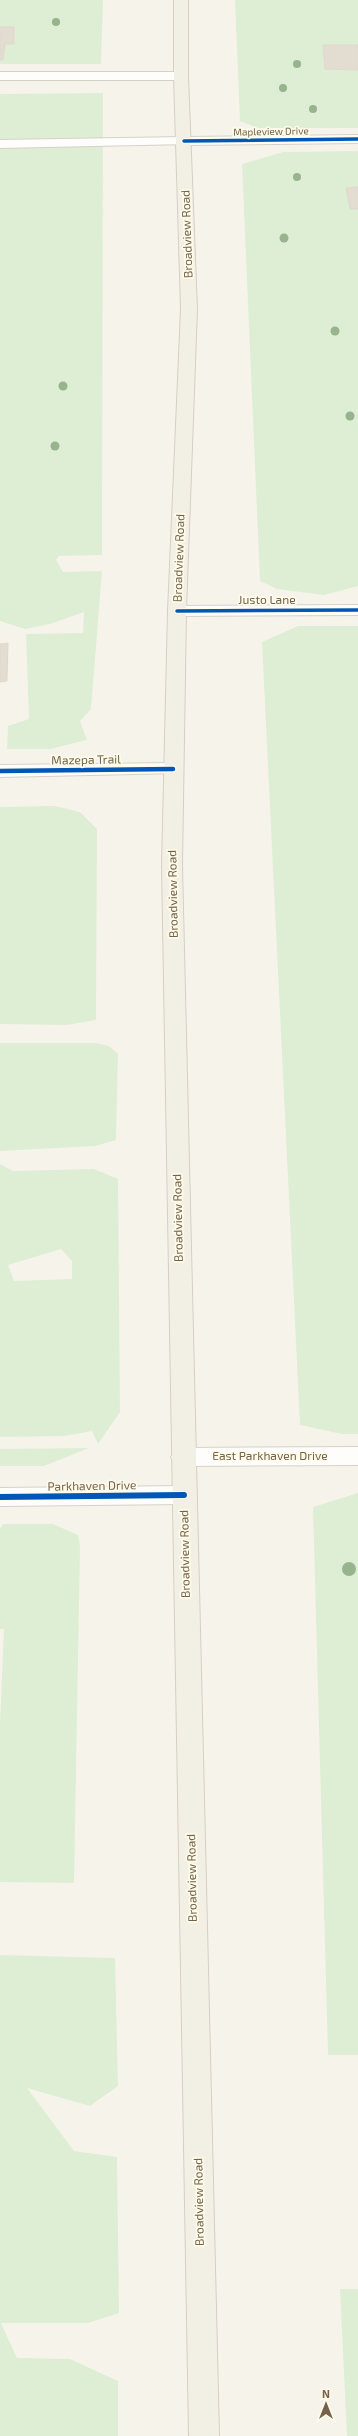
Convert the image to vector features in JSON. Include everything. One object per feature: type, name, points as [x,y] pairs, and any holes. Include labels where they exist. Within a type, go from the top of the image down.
[{"type":"main road","name":"Broadview Road","points":[[181,0],[181,76],[190,309],[172,769],[175,1033],[183,1457],[204,2436]]},
{"type":"street","points":[[0,76],[181,76]]},
{"type":"street","name":"Mapleview Drive","points":[[0,144],[358,139]]},
{"type":"street","name":"Justo Lane","points":[[177,611],[358,610]]},
{"type":"street","name":"Mazepa Trail","points":[[0,771],[172,769]]},
{"type":"street","name":"East Parkhaven Drive","points":[[183,1457],[358,1456]]},
{"type":"street","name":"Parkhaven Drive","points":[[0,1498],[184,1495]]},
{"type":"green space","points":[[0,0],[103,0],[101,64],[0,64]]},
{"type":"green space","points":[[235,0],[358,0],[358,45],[323,46],[325,69],[358,70],[358,128],[258,128],[240,121]]},
{"type":"green space","points":[[103,93],[102,555],[59,556],[56,560],[63,572],[102,571],[91,709],[80,721],[87,740],[50,749],[7,749],[8,726],[29,719],[26,634],[83,633],[84,612],[50,624],[25,629],[0,621],[0,94]]},
{"type":"green space","points":[[358,151],[358,586],[324,595],[277,589],[260,581],[242,164],[283,152]]},
{"type":"green space","points":[[298,626],[358,626],[358,1434],[342,1434],[300,1425],[262,642]]},
{"type":"green space","points":[[55,806],[80,812],[97,829],[96,1020],[67,1025],[0,1024],[0,807]]},
{"type":"green space","points":[[0,1043],[96,1043],[109,1046],[118,1054],[116,1140],[95,1146],[0,1151]]},
{"type":"green space","points":[[0,1164],[13,1171],[94,1169],[118,1179],[120,1412],[98,1444],[92,1431],[64,1436],[0,1437]],"holes":[[[61,1249],[72,1261],[72,1279],[14,1281],[8,1265]]]},
{"type":"green space","points":[[89,1448],[44,1466],[0,1466],[0,1449]]},
{"type":"green space","points":[[358,1493],[358,2055],[328,2055],[313,1507]]},
{"type":"green space","points":[[3,1524],[53,1524],[78,1535],[80,1547],[74,1883],[0,1882],[0,1723],[4,1629],[0,1629],[0,1529]]},
{"type":"green space","points":[[0,1955],[115,1958],[118,2086],[90,2106],[27,2088],[74,2151],[117,2157],[119,2313],[88,2323],[1,2323],[17,2358],[70,2359],[118,2381],[118,2436],[0,2436]]},
{"type":"green space","points":[[340,2289],[358,2289],[358,2436],[347,2436]]},
{"type":"building","points":[[0,27],[14,27],[14,44],[5,44],[3,60],[0,60]]},
{"type":"building","points":[[323,45],[358,45],[358,70],[325,69]]},
{"type":"building","points":[[358,187],[358,209],[350,209],[346,188]]},
{"type":"building","points":[[8,643],[7,681],[0,682],[0,644]]},
{"type":"cycle path","points":[[184,141],[358,139]]},
{"type":"cycle path","points":[[177,611],[358,610]]},
{"type":"cycle path","points":[[0,771],[173,769]]},
{"type":"cycle path","points":[[0,1497],[184,1495]]}]
